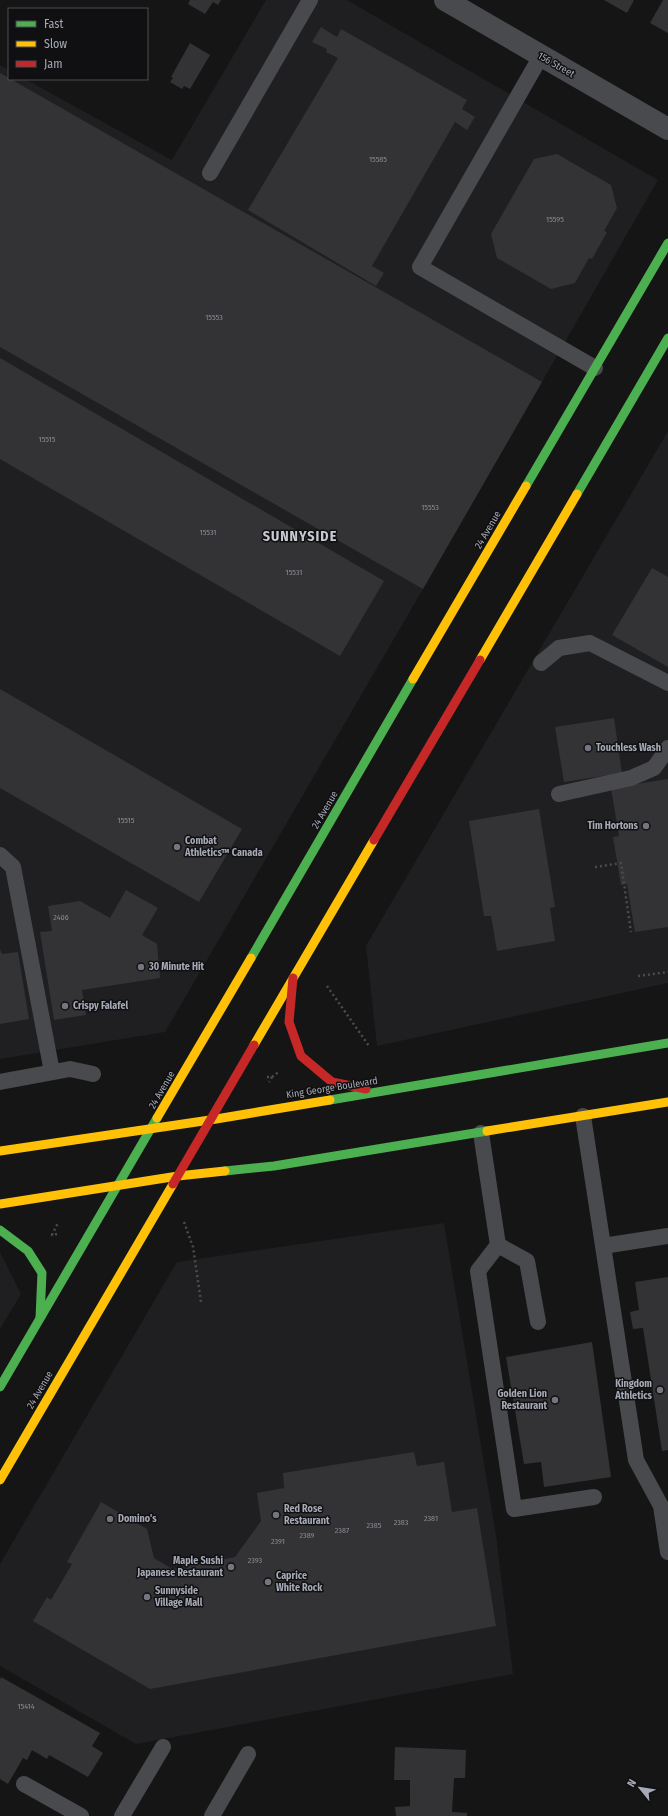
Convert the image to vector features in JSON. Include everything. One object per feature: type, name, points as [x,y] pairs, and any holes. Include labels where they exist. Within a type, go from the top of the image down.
[{"type":"main road","name":"24 Avenue","points":[[0,1387],[668,243]]},
{"type":"main road","name":"24 Avenue","points":[[0,1480],[668,338]]},
{"type":"main road","points":[[293,978],[289,1022],[301,1056],[332,1082],[379,1091]]},
{"type":"main road","name":"King George Boulevard","points":[[0,1151],[210,1120],[668,1043]]},
{"type":"main road","points":[[0,1204],[119,1184],[274,1166],[668,1102]]},
{"type":"main road","points":[[0,1230],[28,1251],[42,1273],[40,1318]]},
{"type":"street","name":"156 Street","points":[[445,0],[668,129]]},
{"type":"lane","points":[[210,174],[310,0]]},
{"type":"lane","points":[[542,56],[420,266],[595,368]]},
{"type":"lane","points":[[541,663],[559,648],[590,643],[668,683]]},
{"type":"lane","points":[[559,794],[631,778],[654,768],[668,748]]},
{"type":"lane","points":[[0,855],[14,867],[52,1072]]},
{"type":"lane","points":[[0,1082],[70,1069],[93,1074]]},
{"type":"lane","points":[[583,1116],[636,1460],[661,1506],[668,1552]]},
{"type":"lane","points":[[480,1133],[498,1245],[478,1271],[514,1509],[594,1497]]},
{"type":"lane","points":[[603,1246],[668,1236]]},
{"type":"lane","points":[[498,1245],[527,1261],[538,1322]]},
{"type":"lane","points":[[122,1816],[163,1747]]},
{"type":"lane","points":[[212,1816],[248,1754]]},
{"type":"lane","points":[[24,1784],[81,1816]]},
{"type":"path","points":[[595,867],[621,863],[631,932]]},
{"type":"path","points":[[638,976],[668,972]]},
{"type":"path","points":[[327,986],[369,1046]]},
{"type":"path","points":[[184,1222],[193,1248],[201,1302]]},
{"type":"path","points":[[58,1223],[52,1234],[62,1233]]},
{"type":"shaded area","points":[[266,0],[347,0],[658,180],[423,589],[165,1032],[0,1059],[0,65],[8,69],[8,80],[27,80],[172,160]]},
{"type":"shaded area","points":[[668,431],[668,983],[377,1046],[366,946]]},
{"type":"shaded area","points":[[444,1223],[496,1535],[513,1674],[136,1744],[0,1666],[0,1564],[177,1262]]},
{"type":"shaded area","points":[[0,1252],[21,1294],[0,1329]]},
{"type":"building","points":[[190,0],[221,0],[218,5],[213,2],[205,14],[188,4]]},
{"type":"building","points":[[604,0],[634,0],[627,13]]},
{"type":"building","points":[[663,0],[668,0],[668,33],[650,23]]},
{"type":"building","points":[[321,27],[337,37],[341,29],[467,100],[462,109],[475,117],[467,130],[455,122],[372,266],[384,273],[376,286],[248,210],[338,58],[326,52],[327,49],[312,42]]},
{"type":"building","points":[[190,43],[210,55],[190,89],[184,86],[182,89],[170,82],[173,78],[171,77]]},
{"type":"building","points":[[0,73],[8,78],[8,80],[12,80],[542,382],[423,589],[0,347]]},
{"type":"building","points":[[557,154],[611,185],[617,208],[604,231],[607,232],[592,259],[589,258],[575,283],[551,289],[497,258],[491,234],[534,159]]},
{"type":"building","points":[[0,358],[384,581],[340,656],[0,459]]},
{"type":"building","points":[[652,568],[668,577],[668,667],[612,635]]},
{"type":"building","points":[[0,689],[242,829],[199,902],[0,788]]},
{"type":"building","name":"Touchless Wash","points":[[614,718],[622,773],[564,782],[555,727]]},
{"type":"building","points":[[668,779],[668,927],[635,932],[627,884],[621,885],[613,837],[619,836],[611,788]]},
{"type":"building","points":[[539,809],[555,907],[550,908],[555,941],[497,951],[491,916],[484,916],[469,821]]},
{"type":"building","points":[[126,890],[158,908],[142,935],[157,944],[160,978],[82,990],[86,1015],[54,1020],[40,932],[52,931],[48,906],[80,901],[110,918]]},
{"type":"building","points":[[0,949],[2,954],[18,952],[29,1019],[0,1024]]},
{"type":"building","name":"Kingdom Athletics","points":[[668,1277],[668,1450],[662,1451],[643,1328],[633,1329],[630,1312],[639,1310],[635,1282]]},
{"type":"building","points":[[592,1342],[611,1477],[544,1487],[541,1462],[524,1464],[506,1357]]},
{"type":"building","points":[[414,1452],[417,1466],[444,1462],[452,1512],[477,1508],[496,1626],[150,1689],[33,1621],[47,1597],[51,1600],[72,1564],[67,1562],[101,1502],[147,1529],[154,1558],[172,1569],[235,1557],[261,1521],[257,1493],[284,1488],[283,1473]]},
{"type":"building","points":[[1,1677],[100,1733],[92,1746],[103,1753],[88,1777],[49,1755],[47,1759],[32,1750],[27,1760],[23,1758],[8,1784],[0,1779]]},
{"type":"building","points":[[395,1747],[466,1750],[465,1778],[454,1778],[452,1812],[467,1813],[467,1816],[396,1816],[395,1807],[410,1806],[410,1780],[394,1780]]},
{"type":"traffic: fast","points":[[526,486],[668,243]]},
{"type":"traffic: fast","points":[[577,494],[668,338]]},
{"type":"traffic: fast","points":[[251,958],[413,679]]},
{"type":"traffic: fast","points":[[330,1100],[668,1043]]},
{"type":"traffic: fast","points":[[0,1387],[157,1118]]},
{"type":"traffic: fast","points":[[225,1171],[274,1166],[487,1131]]},
{"type":"traffic: fast","points":[[0,1230],[28,1251],[42,1273],[40,1318]]},
{"type":"traffic: slow","points":[[413,679],[526,486]]},
{"type":"traffic: slow","points":[[480,660],[577,494]]},
{"type":"traffic: slow","points":[[254,1045],[374,840]]},
{"type":"traffic: slow","points":[[157,1118],[251,958]]},
{"type":"traffic: slow","points":[[0,1151],[210,1120],[330,1100]]},
{"type":"traffic: slow","points":[[487,1131],[668,1102]]},
{"type":"traffic: slow","points":[[0,1204],[178,1176],[225,1171]]},
{"type":"traffic: slow","points":[[0,1480],[173,1184]]},
{"type":"traffic: jam","points":[[374,840],[480,660]]},
{"type":"traffic: jam","points":[[293,978],[289,1022],[301,1056],[332,1082],[366,1089]]},
{"type":"traffic: jam","points":[[173,1184],[254,1045]]},
{"type":"place","name":"Touchless Wash","points":[[588,748]]},
{"type":"place","name":"Tim Hortons","points":[[646,826]]},
{"type":"place","name":"Combat Athletics™ Canada","points":[[177,847]]},
{"type":"place","name":"30 Minute Hit","points":[[141,967]]},
{"type":"place","name":"Crispy Falafel","points":[[65,1006]]},
{"type":"place","name":"Kingdom Athletics","points":[[660,1390]]},
{"type":"place","name":"Golden Lion Restaurant","points":[[555,1400]]},
{"type":"place","name":"Red Rose Restaurant","points":[[276,1515]]},
{"type":"place","name":"Domino's","points":[[110,1519]]},
{"type":"place","name":"Maple Sushi Japanese Restaurant","points":[[231,1567]]},
{"type":"place","name":"Caprice White Rock","points":[[268,1582]]},
{"type":"place","name":"Sunnyside Village Mall","points":[[147,1597]]},
{"type":"district","name":"SUNNYSIDE","points":[[300,536]]}]
